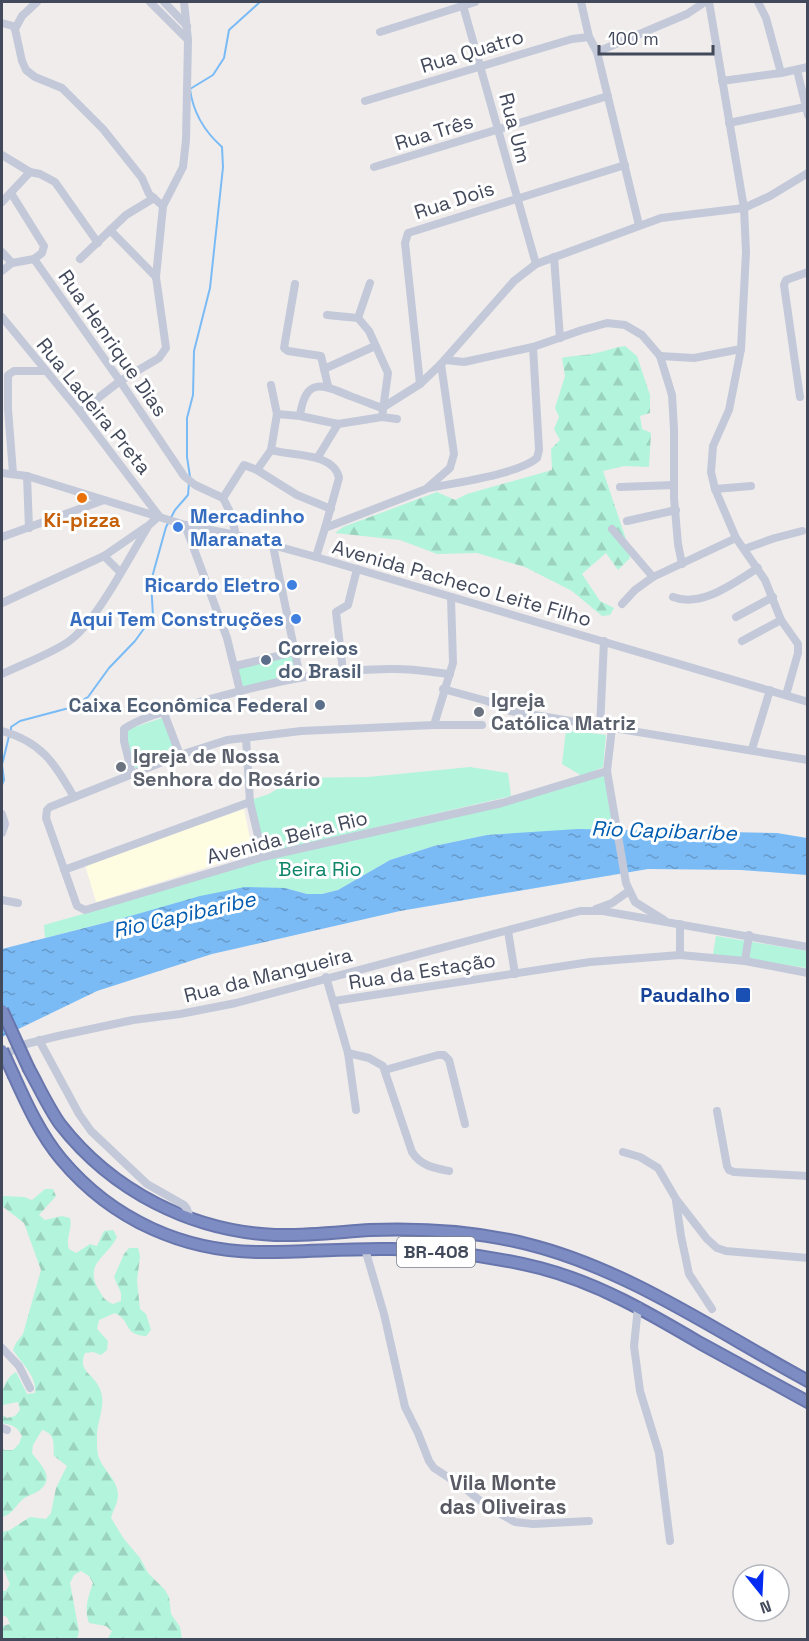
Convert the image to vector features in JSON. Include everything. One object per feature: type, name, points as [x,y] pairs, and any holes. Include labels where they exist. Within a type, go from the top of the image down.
[{"type":"highway","name":"BR-408","points":[[2,1010],[29,1069],[60,1123],[84,1150],[128,1188],[152,1202],[190,1219],[242,1231],[277,1235],[420,1229],[489,1235],[546,1248],[582,1260],[633,1284],[807,1381]]},
{"type":"highway","name":"BR-408","points":[[2,1050],[43,1133],[60,1158],[87,1186],[114,1209],[164,1235],[192,1244],[262,1252],[420,1250],[505,1260],[567,1275],[638,1307],[807,1402]]},
{"type":"street","points":[[38,2],[22,16],[15,28],[26,70],[35,77],[62,88],[103,129],[142,178],[149,194],[163,207]]},
{"type":"street","points":[[150,2],[188,40]]},
{"type":"street","points":[[164,2],[187,26]]},
{"type":"street","points":[[80,412],[120,381],[159,358],[165,350],[156,277],[163,207],[178,177],[184,156],[188,40],[184,2]]},
{"type":"street","points":[[381,32],[463,3],[475,2]]},
{"type":"street","points":[[581,2],[589,37],[597,52],[639,225]]},
{"type":"street","points":[[597,52],[679,18],[707,2],[744,208],[746,252],[741,349],[729,410],[713,446],[711,472],[715,489],[736,538],[758,568],[773,597],[781,620],[796,641],[798,647],[786,695]]},
{"type":"street","points":[[758,2],[766,18],[781,73]]},
{"type":"street","name":"Rua Um","points":[[463,3],[536,264]]},
{"type":"street","points":[[2,23],[15,28]]},
{"type":"street","name":"Rua Quatro","points":[[365,101],[480,65],[572,39],[589,37]]},
{"type":"street","points":[[722,81],[807,67]]},
{"type":"street","points":[[729,123],[806,111],[797,70]]},
{"type":"street","name":"Rua Três","points":[[374,167],[608,96]]},
{"type":"street","points":[[2,155],[30,172],[46,177],[60,187],[98,243]]},
{"type":"street","name":"Rua Dois","points":[[420,384],[405,243],[410,231],[625,165]]},
{"type":"street","points":[[2,202],[30,172]]},
{"type":"street","points":[[382,408],[420,384],[443,362],[514,281],[536,264],[639,225],[674,216],[744,208],[770,196],[807,173]]},
{"type":"street","name":"Rua Henrique Dias","points":[[11,193],[44,246],[42,253],[34,259],[184,476],[195,485],[223,498]]},
{"type":"street","points":[[80,259],[126,215],[154,198]]},
{"type":"street","points":[[111,230],[156,277]]},
{"type":"street","points":[[2,252],[12,263]]},
{"type":"street","points":[[554,256],[560,338]]},
{"type":"street","points":[[2,271],[12,263],[34,259]]},
{"type":"street","points":[[800,397],[785,281],[807,272]]},
{"type":"street","points":[[358,318],[369,283]]},
{"type":"street","points":[[295,284],[284,346],[288,351],[321,356],[328,386]]},
{"type":"street","points":[[327,315],[358,318],[369,331],[387,373],[382,417]]},
{"type":"street","name":"Rua Ladeira Preta","points":[[2,317],[166,519]]},
{"type":"street","points":[[443,362],[464,362],[532,347],[607,323],[625,325],[642,335],[660,356],[672,395],[674,485],[678,544],[682,564]]},
{"type":"street","points":[[324,369],[375,346]]},
{"type":"street","points":[[325,528],[426,489],[474,480],[517,468],[537,458],[539,450],[532,347]]},
{"type":"street","points":[[660,356],[694,358],[741,349]]},
{"type":"street","points":[[426,489],[447,472],[453,460],[443,362]]},
{"type":"street","points":[[13,473],[8,375],[14,371],[45,371]]},
{"type":"street","points":[[257,470],[271,450],[277,414],[271,385]]},
{"type":"street","points":[[300,416],[306,394],[315,387],[328,386],[382,408]]},
{"type":"street","points":[[277,414],[338,424],[382,417],[397,419]]},
{"type":"street","points":[[318,457],[338,424]]},
{"type":"street","points":[[271,450],[318,457],[334,468],[339,476],[316,557]]},
{"type":"street","points":[[236,535],[230,512],[223,498],[244,465],[257,470],[297,495],[331,509]]},
{"type":"street","name":"Avenida Pacheco Leite Filho","points":[[2,473],[27,476],[185,525],[236,535],[316,557],[807,702]]},
{"type":"street","points":[[27,476],[29,528]]},
{"type":"street","points":[[620,487],[674,485]]},
{"type":"street","points":[[715,489],[751,486]]},
{"type":"street","points":[[2,537],[105,500]]},
{"type":"street","points":[[627,521],[676,510]]},
{"type":"street","points":[[2,603],[104,556],[149,525],[166,519]]},
{"type":"street","points":[[2,674],[69,641],[90,620],[149,525]]},
{"type":"street","points":[[185,525],[235,666],[240,691]]},
{"type":"street","points":[[612,529],[653,577]]},
{"type":"street","points":[[744,549],[802,531]]},
{"type":"street","points":[[622,604],[635,590],[653,577],[736,538]]},
{"type":"street","points":[[273,546],[300,677]]},
{"type":"street","points":[[104,556],[120,572]]},
{"type":"street","points":[[673,597],[688,600],[710,595],[758,568]]},
{"type":"street","points":[[343,671],[336,612],[348,606],[357,569]]},
{"type":"street","points":[[434,725],[443,689],[453,663],[450,597]]},
{"type":"street","points":[[736,617],[773,597]]},
{"type":"street","points":[[742,641],[781,620]]},
{"type":"street","points":[[600,727],[604,641]]},
{"type":"street","points":[[235,666],[294,652]]},
{"type":"street","points":[[132,774],[124,741],[124,729],[164,713],[240,691],[300,677],[343,671],[396,669],[450,674]]},
{"type":"street","points":[[443,689],[487,701],[510,711],[600,727],[752,749],[807,760]]},
{"type":"street","points":[[752,749],[770,690]]},
{"type":"street","points":[[164,713],[180,755]]},
{"type":"street","points":[[3,732],[16,735],[45,753],[74,797],[180,755],[227,740],[301,731],[482,725]]},
{"type":"street","points":[[612,728],[607,771],[627,887],[635,902],[671,923]]},
{"type":"street","points":[[246,738],[250,802],[263,857]]},
{"type":"street","name":"Avenida Beira Rio","points":[[74,797],[48,808],[46,818],[76,906],[86,910],[263,857],[502,803],[607,771]]},
{"type":"street","points":[[64,870],[250,802]]},
{"type":"street","points":[[2,814],[5,824],[2,833]]},
{"type":"street","points":[[590,910],[612,903],[627,887]]},
{"type":"street","points":[[2,900],[18,903]]},
{"type":"street","points":[[590,910],[749,935],[807,947]]},
{"type":"street","name":"Rua da Mangueira","points":[[2,1056],[39,1040],[133,1020],[215,1008],[570,913],[590,910]]},
{"type":"street","points":[[680,924],[680,955]]},
{"type":"street","points":[[508,931],[515,974]]},
{"type":"street","points":[[745,960],[749,935]]},
{"type":"street","name":"Rua da Estação","points":[[334,1001],[590,962],[680,955],[745,960],[807,973]]},
{"type":"street","points":[[326,977],[348,1053],[356,1110]]},
{"type":"street","points":[[39,1040],[79,1114],[91,1131],[147,1184],[184,1204],[190,1219]]},
{"type":"street","points":[[348,1053],[376,1061],[385,1070],[412,1152],[427,1166],[449,1172]]},
{"type":"street","points":[[385,1070],[444,1055],[449,1060],[465,1124]]},
{"type":"street","points":[[717,1111],[729,1170],[807,1176]]},
{"type":"street","points":[[623,1152],[640,1157],[658,1168],[676,1199],[707,1239],[720,1250],[807,1258]]},
{"type":"street","points":[[676,1199],[689,1274],[712,1308]]},
{"type":"street","points":[[365,1249],[384,1314],[405,1407],[434,1468],[464,1487],[488,1508],[515,1522],[533,1524],[589,1521]]},
{"type":"street","points":[[638,1307],[634,1346],[640,1391],[659,1453],[670,1540]]},
{"type":"street","points":[[2,1348],[18,1366],[30,1388]]},
{"type":"shaded area","points":[[244,809],[253,853],[96,902],[85,865]]},
{"type":"green space","points":[[625,346],[637,356],[650,395],[650,413],[640,416],[642,429],[651,433],[649,467],[624,466],[603,471],[627,542],[630,558],[618,570],[606,553],[582,574],[600,601],[614,608],[610,615],[602,616],[572,591],[525,567],[477,553],[437,554],[400,540],[335,533],[343,527],[437,492],[455,500],[467,494],[552,470],[551,449],[560,440],[554,429],[559,417],[555,408],[565,376],[562,358]]},
{"type":"green space","points":[[294,652],[300,677],[240,691],[235,666]]},
{"type":"green space","points":[[162,718],[175,747],[170,755],[137,769],[132,765],[126,731]]},
{"type":"green space","points":[[566,730],[606,735],[603,767],[582,776],[562,764]]},
{"type":"green space","points":[[470,767],[508,773],[511,796],[266,853],[251,800],[269,794],[295,778],[368,777]]},
{"type":"green space","name":"Beira Rio","points":[[607,771],[616,829],[487,835],[434,846],[390,860],[338,890],[322,894],[307,894],[285,888],[120,919],[45,938],[44,925],[263,857],[524,797]]},
{"type":"green space","points":[[716,936],[807,951],[807,968],[713,954]]},
{"type":"green space","points":[[45,1189],[53,1189],[56,1196],[39,1215],[45,1220],[62,1216],[70,1218],[69,1249],[76,1253],[90,1244],[97,1246],[104,1231],[113,1230],[117,1237],[99,1260],[94,1279],[103,1297],[113,1304],[121,1301],[121,1293],[114,1277],[124,1254],[129,1248],[138,1248],[140,1256],[137,1281],[140,1309],[146,1314],[151,1330],[146,1336],[134,1333],[115,1313],[99,1320],[97,1329],[108,1341],[107,1350],[101,1355],[93,1352],[85,1353],[83,1364],[100,1389],[102,1396],[97,1432],[98,1454],[101,1463],[116,1485],[118,1495],[111,1518],[148,1573],[165,1590],[169,1597],[171,1614],[180,1627],[182,1639],[104,1639],[108,1638],[112,1631],[106,1626],[89,1623],[88,1598],[93,1583],[89,1576],[81,1571],[74,1575],[70,1583],[79,1632],[77,1639],[2,1639],[2,1626],[10,1624],[7,1617],[2,1615],[2,1591],[6,1591],[10,1584],[2,1566],[2,1532],[10,1530],[30,1517],[46,1519],[51,1513],[56,1488],[67,1466],[54,1456],[52,1437],[42,1430],[33,1445],[32,1453],[45,1470],[45,1485],[23,1499],[11,1512],[2,1517],[2,1447],[4,1450],[13,1450],[19,1444],[22,1436],[14,1427],[2,1423],[2,1415],[7,1418],[15,1416],[20,1410],[18,1402],[2,1405],[2,1395],[6,1382],[16,1372],[27,1394],[35,1393],[34,1381],[13,1350],[23,1334],[41,1270],[24,1223],[2,1206],[2,1196],[24,1197],[32,1200]]},
{"type":"water","name":"Rio Capibaribe","points":[[578,829],[777,833],[807,838],[807,875],[741,870],[648,869],[400,911],[212,954],[97,991],[2,1037],[2,949],[200,896],[245,887],[285,888],[307,894],[322,894],[338,890],[390,860],[434,846],[487,835]]},
{"type":"waterway","points":[[190,477],[187,457],[187,418],[193,395],[194,351],[210,288],[223,167],[222,147],[200,121],[190,89],[213,75],[224,58],[229,30],[260,2]]},
{"type":"waterway","points":[[11,730],[11,727],[20,721],[69,708],[88,697],[109,668],[135,641],[153,616],[151,581],[166,527],[175,510],[188,495],[189,483]]},
{"type":"waterway","points":[[2,785],[4,780],[2,765],[9,736]]},
{"type":"place","name":"Ki-pizza","points":[[82,498]]},
{"type":"place","name":"Mercadinho Maranata","points":[[178,527]]},
{"type":"place","name":"Ricardo Eletro","points":[[292,585]]},
{"type":"place","name":"Aqui Tem Construções","points":[[296,619]]},
{"type":"place","name":"Correios do Brasil","points":[[266,660]]},
{"type":"place","name":"Caixa Econômica Federal","points":[[320,705]]},
{"type":"place","name":"Igreja Católica Matriz","points":[[479,712]]},
{"type":"place","name":"Igreja de Nossa Senhora do Rosário","points":[[121,767]]},
{"type":"place","name":"Paudalho","points":[[743,995]]},
{"type":"district","name":"Vila Monte das Oliveiras","points":[[503,1495]]}]
